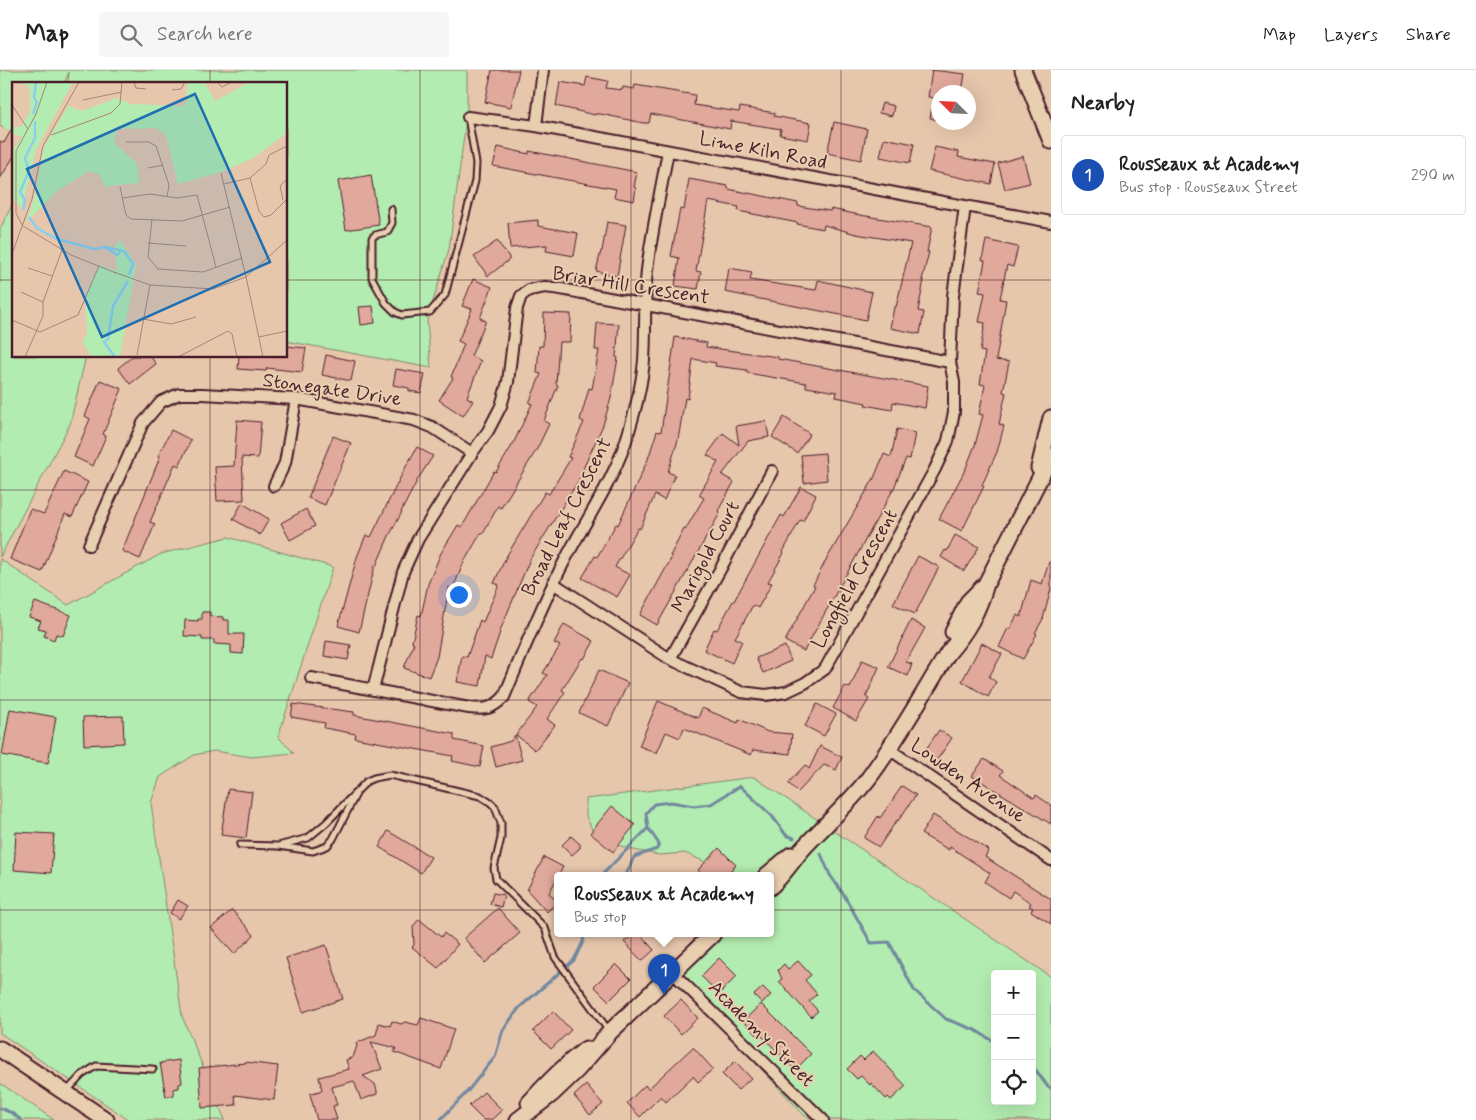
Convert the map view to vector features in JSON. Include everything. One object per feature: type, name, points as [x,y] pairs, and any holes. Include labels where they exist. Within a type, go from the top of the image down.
[{"type":"main road","points":[[1023,70],[1051,141]]},
{"type":"main road","points":[[1037,484],[1040,461],[1051,418]]},
{"type":"main road","points":[[774,883],[866,780],[889,749],[948,653],[960,639],[979,607],[986,584],[1051,456]]},
{"type":"main road","points":[[770,872],[782,861],[807,845]]},
{"type":"main road","points":[[518,1120],[552,1094],[577,1070],[610,1032],[710,937]]},
{"type":"main road","points":[[514,1120],[544,1086],[574,1058],[610,1032]]},
{"type":"main road","points":[[0,1049],[106,1120]]},
{"type":"street","points":[[536,126],[543,70]]},
{"type":"street","name":"Lime Kiln Road","points":[[468,116],[536,126],[1051,222]]},
{"type":"street","name":"Broad Leaf Crescent","points":[[311,678],[483,710],[494,706],[504,697],[527,639],[553,583],[614,471],[629,433],[638,398],[644,361],[647,269],[668,151]]},
{"type":"street","name":"Longfield Crescent","points":[[553,583],[670,659],[741,692],[766,695],[786,692],[825,669],[948,441],[954,412],[954,382],[950,362],[953,296],[966,206]]},
{"type":"street","name":"Briar Hill Crescent","points":[[373,690],[403,572],[418,539],[488,431],[501,406],[508,382],[517,308],[521,296],[529,290],[545,288],[645,304],[950,362]]},
{"type":"street","name":"Stonegate Drive","points":[[89,545],[143,423],[162,402],[178,394],[296,399],[414,420],[432,427],[472,453]]},
{"type":"street","points":[[274,486],[285,463],[296,399]]},
{"type":"street","name":"Marigold Court","points":[[670,659],[772,471]]},
{"type":"street","name":"Lowden Avenue","points":[[889,749],[1051,860]]},
{"type":"street","name":"Academy Street","points":[[673,973],[823,1120]]},
{"type":"lane","points":[[391,209],[392,223],[387,232],[375,235],[372,238],[372,278],[381,296],[395,312],[402,315],[430,312],[445,295],[475,181],[476,163],[468,116]]},
{"type":"lane","points":[[278,846],[308,838],[326,823],[367,781],[374,778],[390,775],[480,796],[495,807],[501,823],[501,838],[494,868],[496,879],[545,928],[555,957],[610,1032]]},
{"type":"lane","points":[[240,845],[278,846],[313,851],[327,846],[333,840],[357,791]]},
{"type":"lane","points":[[65,1092],[82,1075],[96,1066],[153,1069]]},
{"type":"green space","points":[[0,70],[467,70],[467,113],[449,249],[427,321],[431,368],[288,341],[288,82],[68,82],[69,72],[65,82],[12,82],[12,133],[0,126]]},
{"type":"green space","points":[[12,205],[12,358],[86,358],[70,424],[0,557],[0,229]]},
{"type":"green space","points":[[228,537],[333,567],[278,737],[294,753],[252,757],[214,751],[194,755],[160,777],[151,803],[182,1016],[225,1120],[129,1120],[0,1033],[0,559],[68,605],[161,554]]},
{"type":"green space","points":[[754,777],[1051,977],[1051,1120],[816,1120],[805,1116],[669,970],[703,937],[774,937],[774,872],[720,872],[685,853],[659,855],[629,849],[603,839],[593,831],[586,816],[586,799]]},
{"type":"green space","points":[[0,1083],[54,1120],[0,1120]]},
{"type":"building","points":[[492,70],[519,70],[511,107],[485,102]]},
{"type":"building","points":[[932,70],[965,74],[963,85],[931,85],[931,98],[928,97]]},
{"type":"building","points":[[587,77],[608,81],[606,88],[622,90],[623,87],[634,89],[635,85],[695,95],[694,105],[739,112],[740,107],[775,113],[774,116],[811,123],[808,140],[780,135],[781,129],[731,121],[730,129],[651,114],[649,123],[643,123],[556,106],[560,82],[585,86]]},
{"type":"building","points":[[882,103],[894,106],[892,116],[879,113]]},
{"type":"building","points":[[834,122],[867,129],[861,160],[827,153]]},
{"type":"building","points":[[12,129],[12,159],[0,179],[0,141],[4,143]]},
{"type":"building","points":[[884,138],[914,144],[910,163],[880,157]]},
{"type":"building","points":[[498,147],[529,154],[529,151],[637,172],[634,201],[614,197],[616,189],[493,166]]},
{"type":"building","points":[[935,147],[959,152],[958,157],[995,164],[991,184],[929,171]]},
{"type":"building","points":[[1023,156],[1030,183],[1005,189],[998,163]]},
{"type":"building","points":[[371,175],[379,225],[346,230],[338,181]]},
{"type":"building","points":[[689,179],[728,186],[728,189],[798,203],[798,206],[830,211],[831,209],[932,227],[918,311],[924,312],[920,334],[890,328],[911,243],[856,234],[824,225],[823,229],[797,224],[738,211],[739,207],[708,201],[696,271],[701,272],[698,289],[675,286],[679,258],[671,256],[680,209],[684,210]]},
{"type":"building","points":[[538,220],[538,226],[578,233],[574,256],[546,251],[547,245],[510,248],[508,223]]},
{"type":"building","points":[[607,222],[626,225],[617,276],[596,271]]},
{"type":"building","points":[[986,240],[1018,247],[1013,267],[1007,265],[1000,299],[1006,300],[996,360],[1009,362],[1003,392],[1006,393],[999,424],[1004,426],[997,452],[982,485],[984,486],[962,531],[939,519],[966,468],[975,445],[983,415],[979,414],[985,385],[980,384],[985,352],[980,351],[985,323],[979,322],[985,293],[979,292],[985,261],[982,260]]},
{"type":"building","points":[[497,241],[509,257],[509,260],[488,276],[474,257]]},
{"type":"building","points":[[729,268],[752,272],[750,280],[816,290],[818,280],[872,292],[866,320],[725,292]]},
{"type":"building","points":[[473,279],[492,287],[480,318],[486,321],[471,356],[481,361],[467,397],[473,401],[463,416],[439,400],[453,378],[451,377],[464,344],[458,341],[472,309],[462,306]]},
{"type":"building","points":[[373,306],[375,323],[361,325],[359,307]]},
{"type":"building","points":[[544,313],[571,314],[570,342],[559,342],[556,384],[558,385],[544,421],[549,424],[537,449],[501,508],[498,506],[483,534],[481,533],[464,562],[453,588],[449,587],[437,657],[429,677],[404,668],[414,643],[412,642],[418,615],[421,616],[428,584],[441,553],[458,525],[462,527],[494,471],[496,472],[513,444],[532,404],[529,403],[541,374],[537,373],[539,346],[543,346]]},
{"type":"building","points":[[597,323],[619,324],[616,357],[618,358],[611,398],[603,425],[583,469],[585,470],[530,559],[502,626],[491,659],[485,656],[480,686],[457,682],[462,656],[467,657],[480,620],[483,622],[499,585],[494,583],[506,557],[545,492],[549,494],[571,458],[568,457],[584,422],[580,420],[589,388],[592,389],[599,350],[595,350]]},
{"type":"building","points":[[675,337],[707,343],[706,347],[778,357],[778,359],[928,386],[925,408],[893,402],[892,410],[865,405],[866,403],[836,397],[837,392],[806,387],[806,383],[747,373],[747,370],[715,366],[716,363],[693,359],[688,399],[685,398],[678,440],[668,472],[675,475],[664,500],[655,495],[640,529],[638,528],[615,567],[630,575],[617,597],[582,578],[595,556],[597,557],[616,524],[618,525],[648,459],[657,431],[661,432]]},
{"type":"building","points":[[288,346],[306,348],[302,372],[267,368],[266,371],[238,369],[239,358],[288,358]]},
{"type":"building","points":[[326,355],[355,361],[351,381],[322,375]]},
{"type":"building","points":[[130,358],[152,358],[156,364],[130,384],[118,368]]},
{"type":"building","points":[[396,369],[425,374],[421,393],[409,391],[409,388],[393,385]]},
{"type":"building","points":[[100,380],[122,389],[103,434],[106,436],[93,466],[74,457],[90,419],[85,416]]},
{"type":"building","points":[[784,417],[810,434],[797,453],[772,437]]},
{"type":"building","points":[[237,420],[261,422],[258,458],[242,457],[244,500],[217,501],[215,467],[234,466]]},
{"type":"building","points":[[766,421],[769,437],[748,441],[722,475],[734,482],[718,511],[720,513],[657,625],[640,615],[672,557],[670,556],[684,529],[704,498],[699,495],[718,462],[707,455],[723,433],[739,445],[736,426]]},
{"type":"building","points":[[897,429],[915,433],[910,459],[906,458],[894,488],[804,651],[785,641],[815,586],[813,585],[825,562],[874,478],[884,454],[891,457]]},
{"type":"building","points":[[171,430],[191,440],[179,466],[175,464],[150,522],[155,524],[140,559],[122,551],[160,457],[158,456]]},
{"type":"building","points":[[333,436],[351,443],[325,505],[308,498]]},
{"type":"building","points":[[417,447],[433,456],[418,479],[375,565],[359,632],[338,626],[357,557],[366,535],[371,537]]},
{"type":"building","points":[[825,453],[827,480],[804,483],[801,455]]},
{"type":"building","points":[[64,471],[88,482],[72,517],[65,514],[42,572],[10,559],[30,509],[44,514]]},
{"type":"building","points":[[801,487],[816,495],[803,521],[800,520],[783,552],[768,582],[772,583],[758,608],[753,605],[735,638],[742,641],[732,663],[704,650],[714,629],[717,630],[734,601],[781,515],[784,517]]},
{"type":"building","points":[[242,503],[269,519],[260,535],[233,519]]},
{"type":"building","points":[[306,509],[315,526],[290,540],[281,523]]},
{"type":"building","points":[[955,535],[979,547],[964,571],[941,557],[945,550],[947,551]]},
{"type":"building","points":[[918,556],[939,567],[915,614],[893,604]]},
{"type":"building","points":[[1049,562],[1051,562],[1051,589],[1043,619],[1023,659],[999,647],[1017,615],[1021,617],[1031,580],[1042,584]]},
{"type":"building","points":[[35,602],[71,615],[63,636],[56,634],[54,640],[44,636],[46,630],[38,628],[41,621],[29,617]]},
{"type":"building","points":[[202,612],[210,612],[210,616],[223,617],[223,620],[229,620],[229,634],[244,634],[243,654],[231,653],[231,645],[214,644],[214,640],[202,640],[202,637],[184,636],[185,620],[198,621],[198,619],[202,619]]},
{"type":"building","points":[[911,620],[925,628],[906,662],[912,664],[908,676],[888,667]]},
{"type":"building","points":[[564,624],[594,641],[562,690],[565,692],[547,719],[555,725],[535,750],[516,735],[537,707],[529,702],[547,675],[543,673],[560,646],[554,643]]},
{"type":"building","points":[[326,641],[351,645],[348,660],[324,656]]},
{"type":"building","points":[[982,643],[1002,654],[989,677],[996,682],[988,697],[962,681]]},
{"type":"building","points":[[785,646],[791,661],[763,673],[756,658]]},
{"type":"building","points":[[862,660],[879,667],[866,697],[869,699],[856,721],[833,708],[845,686],[850,688]]},
{"type":"building","points":[[599,670],[628,683],[608,726],[579,713]]},
{"type":"building","points":[[658,701],[698,718],[702,708],[738,723],[739,719],[768,732],[792,734],[790,754],[753,750],[751,755],[684,728],[680,738],[666,732],[657,753],[639,746]]},
{"type":"building","points":[[293,704],[354,712],[354,715],[454,734],[454,740],[484,746],[480,767],[452,761],[453,756],[355,738],[356,734],[324,728],[325,723],[291,717]]},
{"type":"building","points":[[817,704],[836,714],[824,736],[805,726]]},
{"type":"building","points":[[10,709],[56,717],[48,763],[2,755]]},
{"type":"building","points":[[123,716],[124,743],[84,745],[83,717]]},
{"type":"building","points":[[939,730],[952,738],[937,760],[924,752]]},
{"type":"building","points":[[515,735],[522,760],[496,767],[491,747],[511,741]]},
{"type":"building","points":[[820,746],[842,757],[836,770],[824,765],[798,792],[788,783],[805,765],[809,769]]},
{"type":"building","points":[[984,759],[1003,771],[1000,775],[1034,798],[1036,795],[1051,805],[1051,824],[972,776]]},
{"type":"building","points":[[902,786],[916,795],[879,847],[864,838],[878,816],[880,818]]},
{"type":"building","points":[[228,789],[252,792],[246,838],[221,835]]},
{"type":"building","points":[[612,806],[635,825],[613,852],[590,833]]},
{"type":"building","points":[[933,815],[989,850],[985,857],[1051,899],[1051,924],[1031,911],[1033,908],[1029,906],[1031,903],[1013,891],[1009,898],[985,882],[990,873],[950,847],[949,850],[921,834]]},
{"type":"building","points":[[388,831],[431,857],[421,873],[379,847]]},
{"type":"building","points":[[16,832],[54,834],[51,873],[14,870]]},
{"type":"building","points":[[571,836],[580,844],[580,848],[572,855],[562,845]]},
{"type":"building","points":[[719,848],[736,865],[730,872],[700,872],[698,870]]},
{"type":"building","points":[[544,857],[563,867],[560,872],[554,872],[554,884],[549,893],[554,899],[554,905],[547,912],[527,890]]},
{"type":"building","points":[[493,893],[504,895],[501,907],[490,904]]},
{"type":"building","points":[[178,900],[188,906],[179,919],[170,913]]},
{"type":"building","points":[[498,908],[520,933],[485,963],[464,938]]},
{"type":"building","points":[[232,910],[254,935],[234,954],[211,928]]},
{"type":"building","points":[[419,919],[441,937],[444,933],[458,944],[438,968],[412,947],[414,945],[413,927]]},
{"type":"building","points":[[630,937],[643,937],[654,950],[642,961],[624,942]]},
{"type":"building","points":[[326,945],[343,999],[303,1012],[286,958]]},
{"type":"building","points":[[719,958],[737,976],[719,994],[701,976]]},
{"type":"building","points":[[798,961],[811,975],[805,980],[817,994],[809,1001],[818,1011],[811,1017],[779,981],[782,979],[778,970],[784,964],[788,969]]},
{"type":"building","points":[[616,964],[631,979],[609,1001],[594,986]]},
{"type":"building","points":[[763,987],[771,995],[762,1003],[754,995]]},
{"type":"building","points":[[681,1000],[698,1018],[681,1034],[664,1016]]},
{"type":"building","points":[[761,1004],[811,1054],[795,1070],[762,1036],[760,1038],[743,1021]]},
{"type":"building","points":[[553,1011],[571,1030],[551,1049],[533,1031]]},
{"type":"building","points":[[421,1018],[454,1029],[441,1069],[394,1052],[396,1048],[371,1042],[382,1069],[363,1076],[375,1084],[377,1094],[361,1100],[354,1081],[332,1087],[337,1105],[333,1106],[337,1120],[317,1120],[310,1094],[322,1090],[319,1077],[349,1069],[346,1060],[353,1057],[357,1046],[356,1043],[376,1035],[379,1023],[390,1026],[392,1021],[401,1024],[405,1022],[418,1025]]},
{"type":"building","points":[[693,1047],[713,1069],[698,1082],[693,1076],[666,1102],[661,1096],[640,1117],[627,1103],[645,1085],[648,1089]]},
{"type":"building","points":[[873,1051],[906,1086],[891,1100],[888,1097],[886,1099],[871,1083],[870,1085],[861,1076],[857,1079],[847,1069],[860,1056],[864,1060]]},
{"type":"building","points":[[179,1060],[182,1083],[179,1084],[179,1088],[173,1089],[174,1095],[166,1097],[160,1063]]},
{"type":"building","points":[[735,1061],[751,1078],[738,1090],[722,1074]]},
{"type":"building","points":[[245,1062],[278,1066],[274,1100],[235,1095],[236,1105],[202,1108],[199,1068]]},
{"type":"building","points":[[586,1085],[603,1104],[590,1115],[574,1096]]},
{"type":"building","points":[[484,1092],[502,1110],[491,1120],[483,1120],[469,1106]]},
{"type":"waterway","points":[[605,872],[648,828],[646,813],[654,804],[671,802],[694,806],[711,804],[740,786],[772,816],[786,835],[794,838]]},
{"type":"waterway","points":[[627,872],[634,857],[657,849],[659,844],[648,828]]},
{"type":"waterway","points":[[821,854],[830,875],[844,895],[871,943],[889,942],[914,990],[946,1019],[975,1030],[991,1040]]},
{"type":"waterway","points":[[440,1120],[467,1092],[495,1057],[503,1030],[519,1008],[574,960],[584,937]]},
{"type":"waterway","points":[[1036,1070],[1048,1087],[1051,1088]]},
{"type":"waterway","points":[[0,1108],[12,1113],[21,1120]]},
{"type":"place","name":"Rousseaux at Academy","points":[[664,995]]}]
